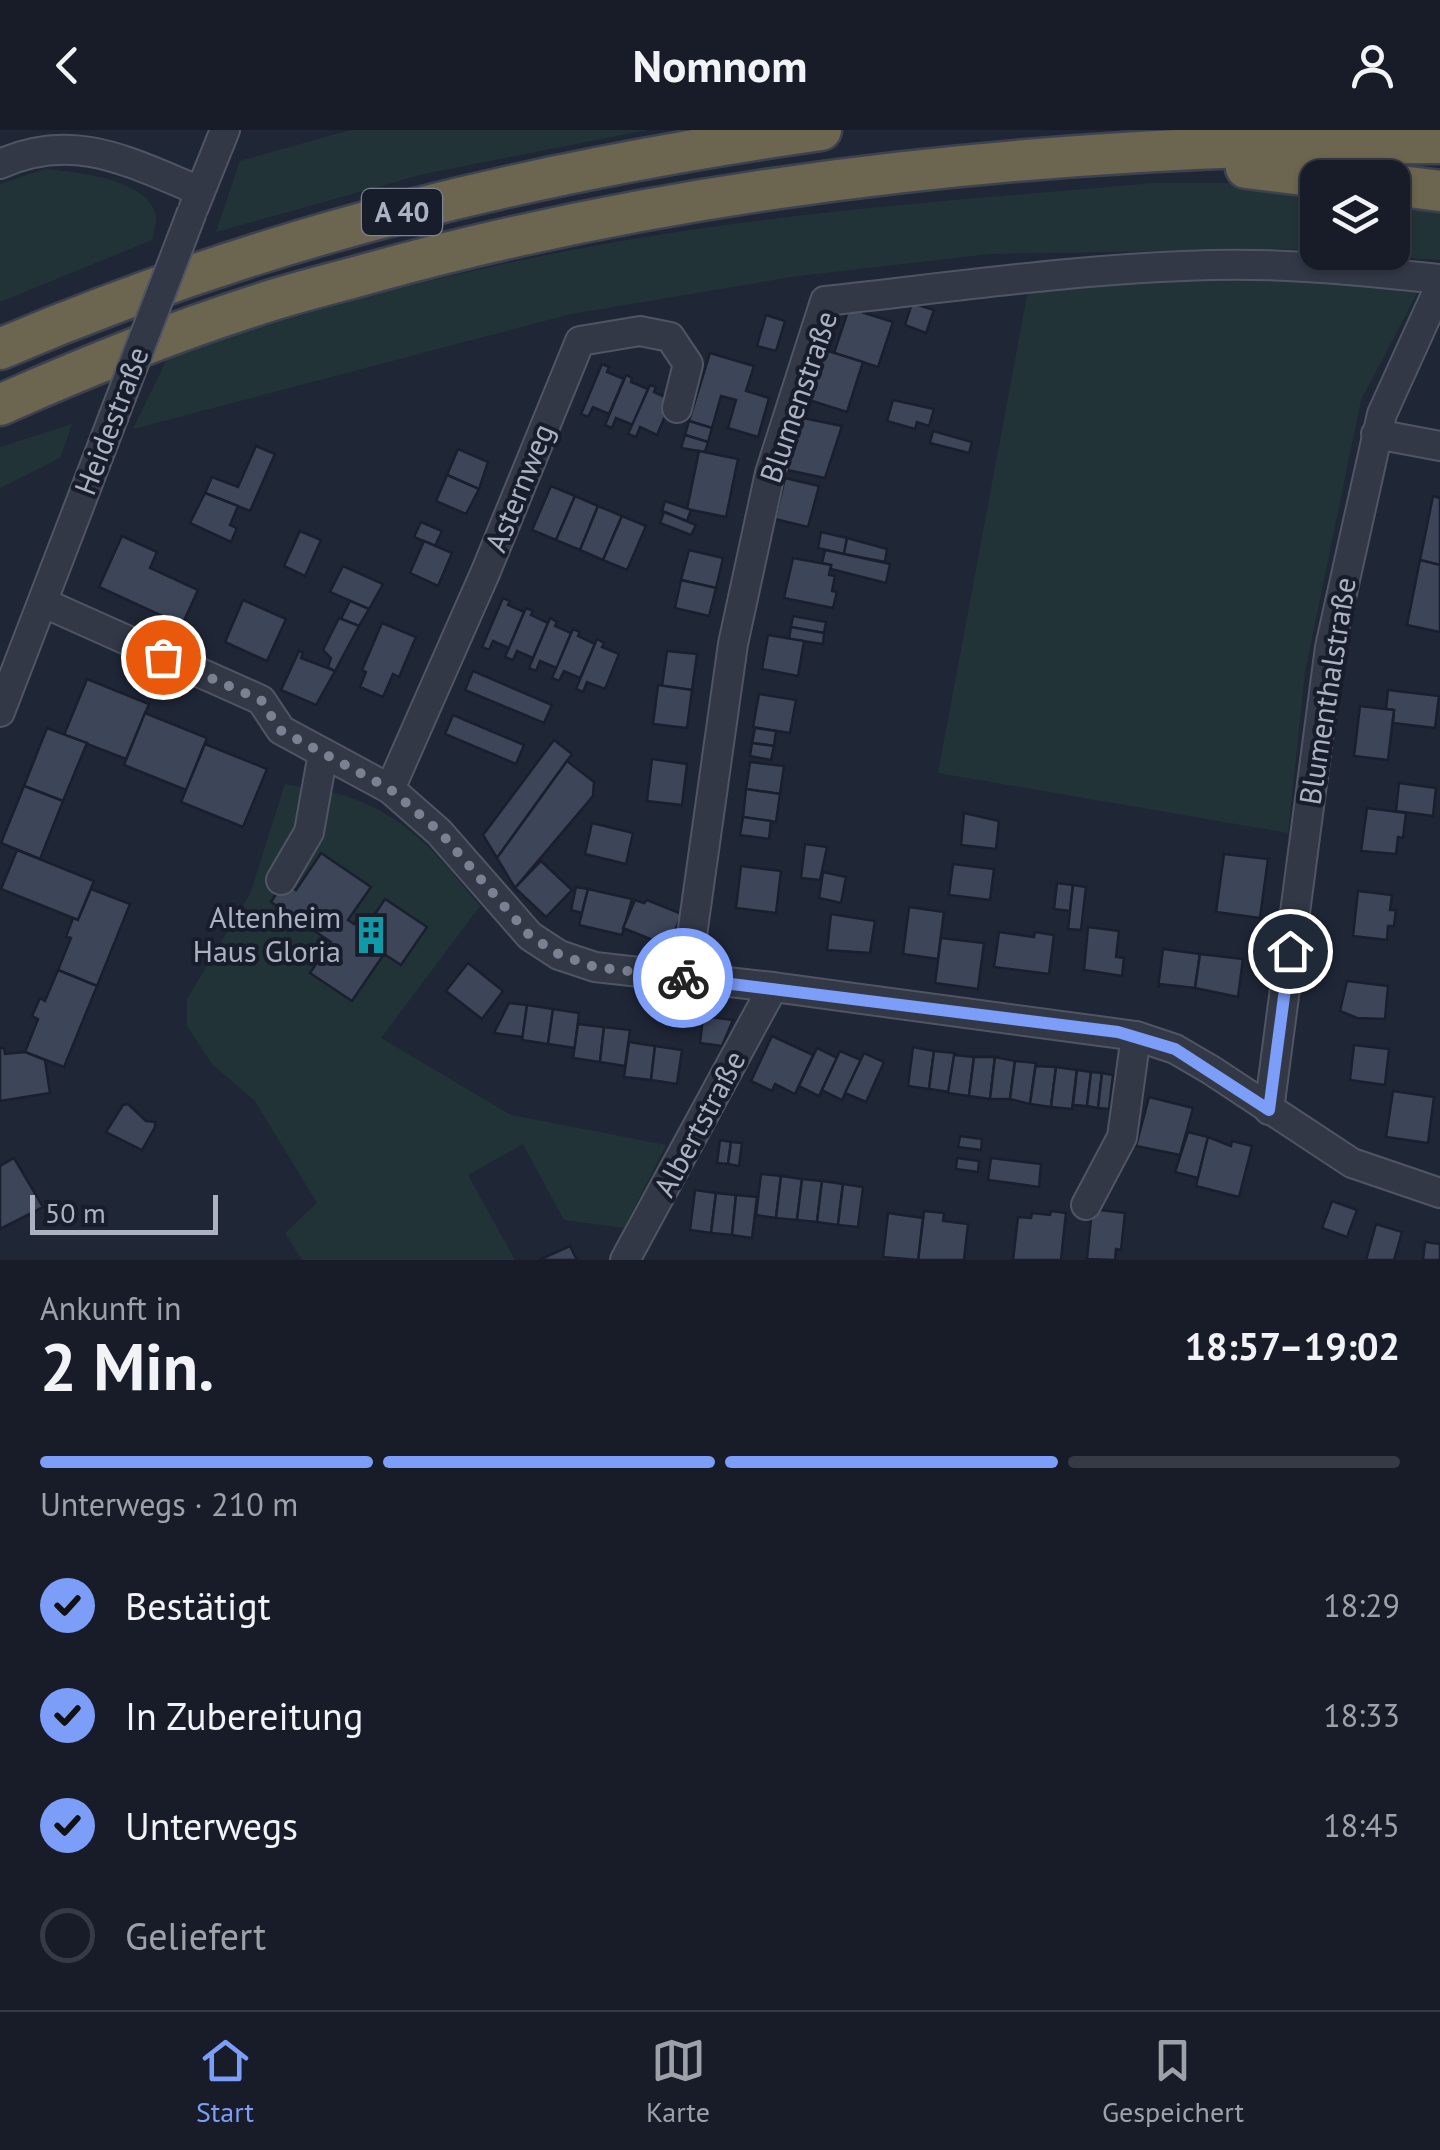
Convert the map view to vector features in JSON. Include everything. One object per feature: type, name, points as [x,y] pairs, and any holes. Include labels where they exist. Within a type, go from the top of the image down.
[{"type":"highway","name":"A 40","points":[[0,350],[71,319],[240,257],[460,196],[622,160],[821,130]]},
{"type":"highway","name":"A 40","points":[[0,404],[93,364],[255,305],[478,244],[700,199],[932,170],[1133,154],[1348,143],[1440,143]]},
{"type":"highway","points":[[1133,154],[1300,175]]},
{"type":"highway","points":[[1410,187],[1440,191]]},
{"type":"street","name":"Heidestraße","points":[[0,712],[225,130]]},
{"type":"street","points":[[0,164],[43,148],[105,153],[196,201]]},
{"type":"street","name":"Blumenstraße","points":[[686,978],[734,644],[770,473],[825,301],[1057,274],[1214,264],[1344,268],[1440,283]]},
{"type":"street","name":"Blumenthalstraße","points":[[1269,1110],[1330,648],[1382,414],[1440,283]]},
{"type":"street","name":"Asternweg","points":[[390,789],[580,341],[640,330],[670,337],[688,364],[677,408]]},
{"type":"street","points":[[1376,434],[1440,446]]},
{"type":"street","points":[[44,603],[261,700],[280,730],[390,789],[440,832],[530,936],[560,955],[595,967],[1136,1036],[1175,1049],[1352,1163],[1440,1193]]},
{"type":"street","points":[[281,880],[309,832],[323,753]]},
{"type":"street","name":"Albertstraße","points":[[625,1260],[773,987]]},
{"type":"street","points":[[1086,1205],[1122,1136],[1136,1036]]},
{"type":"shaded area","points":[[350,130],[647,130],[424,174],[216,232],[240,161]]},
{"type":"shaded area","points":[[45,169],[109,180],[140,193],[156,216],[152,240],[0,302],[0,184]]},
{"type":"shaded area","points":[[1153,183],[1233,183],[1300,189],[1300,250],[990,254],[798,276],[571,314],[133,429],[170,353],[333,306],[554,253],[745,222]]},
{"type":"shaded area","points":[[1410,201],[1440,204],[1440,260],[1410,258]]},
{"type":"shaded area","points":[[1211,277],[1421,286],[1361,400],[1305,672],[1288,833],[938,773],[1029,285]]},
{"type":"shaded area","points":[[72,424],[60,458],[0,488],[0,447]]},
{"type":"shaded area","points":[[285,784],[357,800],[399,822],[432,851],[480,906],[381,1038],[511,1115],[666,1145],[624,1228],[564,1220],[523,1144],[468,1175],[515,1260],[302,1260],[285,1233],[317,1203],[255,1101],[212,1064],[187,1026],[187,999],[250,894]]},
{"type":"building","points":[[912,303],[934,310],[926,333],[905,325]]},
{"type":"building","points":[[849,308],[893,322],[878,367],[834,353]]},
{"type":"building","points":[[766,315],[785,321],[776,351],[757,346]]},
{"type":"building","points":[[825,350],[863,362],[847,412],[809,400]]},
{"type":"building","points":[[710,353],[754,366],[746,391],[769,398],[758,437],[728,428],[736,400],[721,396],[712,428],[689,421]]},
{"type":"building","points":[[602,364],[609,367],[607,372],[624,379],[609,414],[593,407],[588,417],[581,414]]},
{"type":"building","points":[[626,375],[632,378],[631,382],[648,389],[633,425],[616,418],[612,428],[605,425]]},
{"type":"building","points":[[650,385],[656,387],[654,392],[672,400],[657,435],[640,427],[636,437],[628,434]]},
{"type":"building","points":[[893,400],[934,409],[929,426],[917,422],[915,429],[887,421]]},
{"type":"building","points":[[803,418],[842,426],[825,478],[787,470]]},
{"type":"building","points":[[689,421],[712,428],[708,442],[685,435]]},
{"type":"building","points":[[933,431],[972,442],[969,453],[930,443]]},
{"type":"building","points":[[685,435],[708,442],[705,452],[681,448]]},
{"type":"building","points":[[256,446],[275,454],[250,511],[205,493],[212,477],[238,487]]},
{"type":"building","points":[[458,449],[488,462],[479,489],[447,475]]},
{"type":"building","points":[[699,451],[738,459],[726,517],[687,509]]},
{"type":"building","points":[[447,475],[479,489],[466,514],[436,501]]},
{"type":"building","points":[[785,478],[819,486],[808,527],[775,519]]},
{"type":"building","points":[[551,486],[575,496],[556,540],[532,530]]},
{"type":"building","points":[[205,493],[238,506],[230,525],[237,528],[231,542],[190,523]]},
{"type":"building","points":[[575,496],[598,506],[580,550],[556,540]]},
{"type":"building","points":[[1433,496],[1440,498],[1440,565],[1420,560]]},
{"type":"building","points":[[665,501],[691,510],[687,521],[662,511]]},
{"type":"building","points":[[598,506],[622,516],[603,560],[580,550]]},
{"type":"building","points":[[664,512],[696,525],[691,535],[660,523]]},
{"type":"building","points":[[622,516],[646,526],[627,570],[603,560]]},
{"type":"building","points":[[421,522],[442,531],[435,546],[414,537]]},
{"type":"building","points":[[300,531],[321,540],[305,576],[284,566]]},
{"type":"building","points":[[821,532],[847,538],[844,554],[818,548]]},
{"type":"building","points":[[122,536],[157,552],[150,568],[198,590],[182,625],[99,587]]},
{"type":"building","points":[[847,538],[887,549],[885,562],[844,554]]},
{"type":"building","points":[[424,541],[452,553],[438,586],[410,573]]},
{"type":"building","points":[[689,550],[723,558],[716,588],[681,580]]},
{"type":"building","points":[[825,550],[890,564],[886,583],[831,569],[831,565],[822,563]]},
{"type":"building","points":[[793,558],[831,565],[829,575],[835,576],[832,591],[837,592],[833,608],[784,598]]},
{"type":"building","points":[[1420,560],[1440,565],[1440,632],[1407,625]]},
{"type":"building","points":[[343,566],[383,584],[369,609],[330,592]]},
{"type":"building","points":[[681,580],[716,588],[709,616],[675,608]]},
{"type":"building","points":[[503,598],[510,601],[508,605],[524,612],[509,648],[493,641],[489,650],[482,647]]},
{"type":"building","points":[[243,600],[286,619],[267,661],[225,642]]},
{"type":"building","points":[[350,601],[369,609],[359,626],[341,619]]},
{"type":"building","points":[[526,608],[548,623],[533,658],[517,651],[513,660],[505,657]]},
{"type":"building","points":[[793,616],[826,622],[824,633],[791,627]]},
{"type":"building","points":[[339,618],[359,626],[335,671],[328,667],[331,658],[323,650]]},
{"type":"building","points":[[550,618],[557,622],[555,626],[571,633],[557,668],[540,661],[536,671],[529,668]]},
{"type":"building","points":[[382,623],[416,637],[399,677],[393,674],[383,697],[360,687],[366,672],[362,670]]},
{"type":"building","points":[[791,627],[824,633],[823,644],[789,639]]},
{"type":"building","points":[[573,629],[595,644],[580,678],[564,671],[559,681],[552,678]]},
{"type":"building","points":[[768,635],[804,641],[798,676],[762,669]]},
{"type":"building","points":[[597,639],[604,643],[602,647],[619,654],[605,689],[587,682],[583,692],[576,689]]},
{"type":"building","points":[[299,651],[303,653],[301,658],[335,671],[316,705],[281,690]]},
{"type":"building","points":[[667,651],[697,654],[692,690],[662,686]]},
{"type":"building","points":[[473,671],[552,705],[544,723],[465,690]]},
{"type":"building","points":[[87,679],[149,704],[126,759],[64,735]]},
{"type":"building","points":[[658,685],[692,690],[687,728],[653,724]]},
{"type":"building","points":[[1388,690],[1439,696],[1435,728],[1393,723],[1394,710],[1386,709]]},
{"type":"building","points":[[759,694],[796,700],[790,733],[753,727]]},
{"type":"building","points":[[1360,706],[1394,710],[1388,760],[1354,756]]},
{"type":"building","points":[[145,713],[207,738],[186,790],[124,765]]},
{"type":"building","points":[[453,715],[524,745],[516,764],[445,734]]},
{"type":"building","points":[[47,728],[87,743],[63,801],[24,786]]},
{"type":"building","points":[[755,728],[776,731],[774,746],[752,743]]},
{"type":"building","points":[[554,740],[572,754],[497,858],[483,835]]},
{"type":"building","points":[[752,743],[774,746],[771,760],[750,756]]},
{"type":"building","points":[[205,744],[267,769],[243,827],[181,802]]},
{"type":"building","points":[[652,759],[687,764],[682,805],[647,801]]},
{"type":"building","points":[[567,761],[594,782],[593,796],[515,888],[497,858]]},
{"type":"building","points":[[750,762],[784,766],[780,794],[746,789]]},
{"type":"building","points":[[1399,783],[1436,788],[1433,816],[1396,811]]},
{"type":"building","points":[[24,786],[63,801],[40,859],[1,843]]},
{"type":"building","points":[[746,789],[780,794],[776,822],[743,817]]},
{"type":"building","points":[[1367,808],[1406,813],[1403,838],[1398,837],[1396,854],[1361,851]]},
{"type":"building","points":[[964,813],[999,821],[996,849],[961,845]]},
{"type":"building","points":[[743,817],[771,821],[769,839],[740,835]]},
{"type":"building","points":[[592,823],[633,833],[626,864],[585,854]]},
{"type":"building","points":[[805,844],[827,847],[820,880],[801,878]]},
{"type":"building","points":[[17,850],[94,881],[78,920],[1,889]]},
{"type":"building","name":"Altenheim Haus Gloria","points":[[321,853],[371,887],[348,920],[354,924],[359,916],[369,923],[385,899],[427,927],[401,965],[384,954],[352,1001],[310,973],[331,942],[271,902],[284,882],[296,890]]},
{"type":"building","points":[[1224,854],[1268,859],[1260,918],[1216,912]]},
{"type":"building","points":[[541,861],[572,890],[546,917],[515,888]]},
{"type":"building","points":[[953,864],[994,869],[990,900],[949,895]]},
{"type":"building","points":[[741,866],[781,871],[776,913],[736,908]]},
{"type":"building","points":[[823,872],[846,877],[841,903],[819,898]]},
{"type":"building","points":[[1057,883],[1073,885],[1070,911],[1054,909]]},
{"type":"building","points":[[1073,885],[1086,887],[1081,930],[1068,929]]},
{"type":"building","points":[[576,887],[588,889],[582,913],[571,910]]},
{"type":"building","points":[[91,889],[130,904],[97,986],[58,970],[71,938],[66,937],[73,918],[78,920]]},
{"type":"building","points":[[588,889],[632,899],[622,935],[579,925]]},
{"type":"building","points":[[1358,891],[1392,895],[1390,910],[1396,910],[1394,926],[1388,926],[1387,940],[1353,936]]},
{"type":"building","points":[[635,900],[647,900],[682,914],[671,940],[660,943],[623,928]]},
{"type":"building","points":[[909,907],[944,912],[938,959],[903,954]]},
{"type":"building","points":[[831,914],[875,921],[870,953],[827,950]]},
{"type":"building","points":[[1088,927],[1119,931],[1116,957],[1124,958],[1122,976],[1084,970]]},
{"type":"building","points":[[999,932],[1034,937],[1035,932],[1054,935],[1049,974],[994,967]]},
{"type":"building","points":[[941,938],[984,943],[978,989],[935,983]]},
{"type":"building","points":[[1163,949],[1200,954],[1195,988],[1160,984],[1158,988]]},
{"type":"building","points":[[1200,954],[1243,959],[1238,997],[1195,988]]},
{"type":"building","points":[[468,963],[503,991],[482,1019],[446,991]]},
{"type":"building","points":[[58,970],[97,986],[64,1067],[25,1052],[38,1019],[32,1016],[40,998],[45,1001]]},
{"type":"building","points":[[1347,981],[1388,986],[1385,1019],[1357,1018],[1340,1011]]},
{"type":"building","points":[[509,1003],[527,1005],[523,1037],[494,1033]]},
{"type":"building","points":[[527,1005],[553,1009],[548,1044],[522,1040]]},
{"type":"building","points":[[553,1009],[579,1013],[575,1048],[548,1044]]},
{"type":"building","points":[[703,1016],[733,1020],[722,1046],[700,1043]]},
{"type":"building","points":[[578,1024],[604,1027],[600,1062],[573,1058]]},
{"type":"building","points":[[604,1027],[630,1030],[625,1066],[600,1062]]},
{"type":"building","points":[[772,1036],[813,1055],[795,1094],[775,1084],[772,1091],[751,1081]]},
{"type":"building","points":[[629,1042],[655,1046],[651,1080],[624,1077]]},
{"type":"building","points":[[1354,1045],[1389,1049],[1385,1085],[1350,1080]]},
{"type":"building","points":[[655,1046],[682,1050],[677,1084],[651,1080]]},
{"type":"building","points":[[913,1047],[934,1051],[929,1089],[908,1086]]},
{"type":"building","points":[[0,1048],[4,1048],[5,1054],[25,1052],[45,1060],[50,1093],[0,1101]]},
{"type":"building","points":[[817,1048],[837,1058],[819,1096],[799,1086]]},
{"type":"building","points":[[840,1051],[861,1060],[842,1100],[822,1090]]},
{"type":"building","points":[[934,1051],[955,1053],[950,1092],[929,1089]]},
{"type":"building","points":[[864,1053],[884,1062],[866,1102],[845,1093]]},
{"type":"building","points":[[954,1055],[974,1057],[969,1096],[948,1093]]},
{"type":"building","points":[[974,1057],[995,1057],[990,1099],[969,1096]]},
{"type":"building","points":[[995,1057],[1015,1061],[1010,1099],[990,1099]]},
{"type":"building","points":[[1015,1061],[1036,1063],[1030,1104],[1010,1099]]},
{"type":"building","points":[[1036,1063],[1056,1067],[1051,1107],[1030,1104]]},
{"type":"building","points":[[1056,1067],[1077,1070],[1072,1109],[1051,1107]]},
{"type":"building","points":[[1077,1070],[1091,1072],[1087,1106],[1073,1105]]},
{"type":"building","points":[[1091,1072],[1102,1073],[1098,1108],[1087,1106]]},
{"type":"building","points":[[1102,1073],[1113,1075],[1109,1109],[1098,1108]]},
{"type":"building","points":[[1393,1091],[1434,1097],[1428,1143],[1386,1137]]},
{"type":"building","points":[[1149,1097],[1193,1108],[1180,1155],[1136,1146]]},
{"type":"building","points":[[128,1104],[146,1121],[155,1122],[142,1150],[106,1132],[123,1105]]},
{"type":"building","points":[[1188,1132],[1208,1137],[1198,1178],[1175,1172]]},
{"type":"building","points":[[960,1136],[982,1139],[981,1150],[958,1147]]},
{"type":"building","points":[[1208,1137],[1231,1146],[1232,1141],[1252,1146],[1239,1197],[1196,1186]]},
{"type":"building","points":[[720,1140],[731,1142],[728,1164],[717,1163]]},
{"type":"building","points":[[731,1142],[742,1143],[739,1166],[728,1164]]},
{"type":"building","points":[[14,1158],[43,1207],[0,1229],[0,1166]]},
{"type":"building","points":[[957,1158],[979,1161],[978,1172],[956,1169]]},
{"type":"building","points":[[991,1158],[1041,1164],[1039,1187],[988,1180]]},
{"type":"building","points":[[761,1174],[781,1176],[776,1218],[756,1215]]},
{"type":"building","points":[[781,1176],[802,1179],[797,1220],[776,1218]]},
{"type":"building","points":[[802,1179],[822,1181],[817,1222],[797,1220]]},
{"type":"building","points":[[822,1181],[843,1184],[838,1225],[817,1222]]},
{"type":"building","points":[[843,1184],[863,1187],[858,1227],[838,1225]]},
{"type":"building","points":[[695,1190],[716,1193],[711,1233],[690,1230]]},
{"type":"building","points":[[716,1193],[736,1195],[732,1235],[711,1233]]},
{"type":"building","points":[[736,1195],[757,1197],[752,1238],[732,1235]]},
{"type":"building","points":[[1332,1201],[1357,1210],[1347,1237],[1322,1228]]},
{"type":"building","points":[[1092,1209],[1125,1213],[1121,1250],[1116,1249],[1115,1260],[1087,1259]]},
{"type":"building","points":[[924,1211],[944,1213],[943,1221],[968,1224],[964,1260],[918,1260]]},
{"type":"building","points":[[1051,1211],[1066,1213],[1061,1260],[1013,1260],[1018,1217],[1031,1218],[1032,1213],[1050,1215]]},
{"type":"building","points":[[888,1213],[923,1218],[918,1260],[883,1257]]},
{"type":"building","points":[[1376,1224],[1402,1232],[1394,1260],[1366,1260]]},
{"type":"building","points":[[1425,1242],[1440,1244],[1440,1260],[1423,1260]]},
{"type":"building","points":[[570,1246],[577,1260],[539,1260]]},
{"type":"way so far","points":[[163,657],[261,700],[280,730],[390,789],[440,832],[530,936],[560,955],[595,967],[683,978]]},
{"type":"place","name":"Altenheim Haus Gloria","points":[[371,935]]},
{"type":"route","points":[[683,978],[1136,1036],[1175,1049],[1269,1110],[1290,951]]}]
